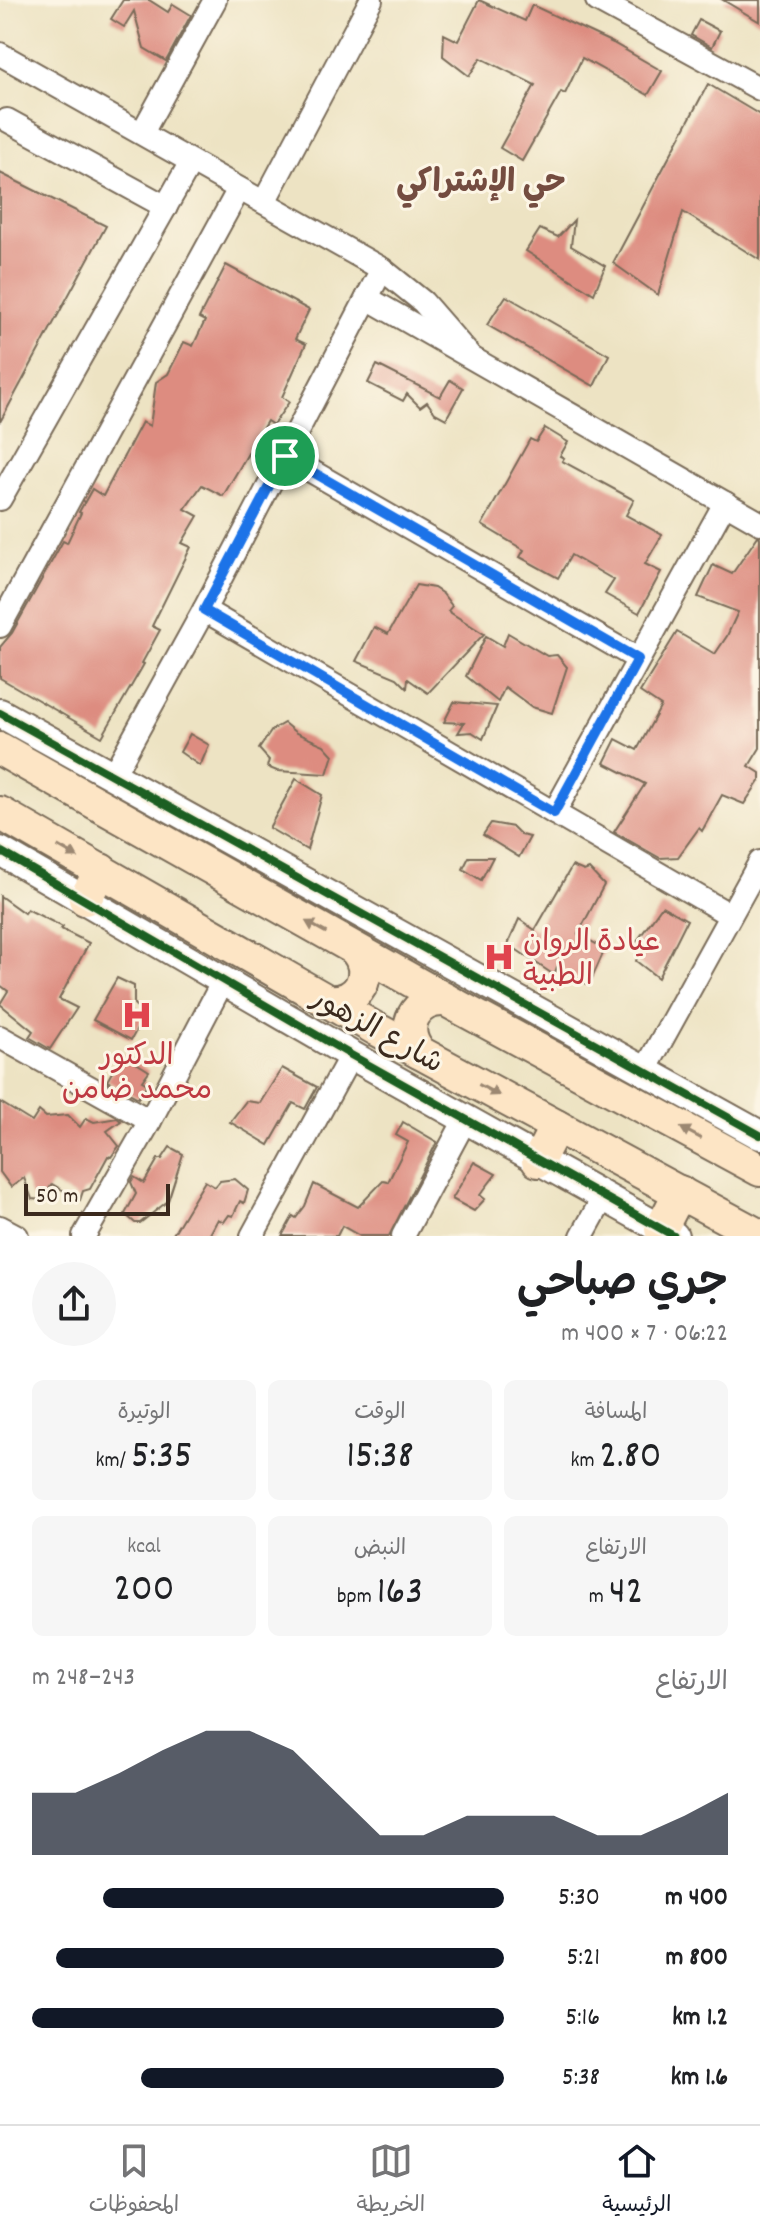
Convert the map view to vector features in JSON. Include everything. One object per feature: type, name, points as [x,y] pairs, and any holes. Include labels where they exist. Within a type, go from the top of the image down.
[{"type":"main road","name":"شارع الزهور","points":[[0,749],[446,1000],[760,1170]]},
{"type":"main road","name":"شارع الزهور","points":[[0,813],[327,1001],[760,1236]]},
{"type":"main road","points":[[85,899],[101,870]]},
{"type":"main road","points":[[327,1001],[345,1000],[359,990],[365,974],[356,950]]},
{"type":"main road","points":[[419,1052],[410,1037],[409,1028],[415,1012],[428,1001],[446,1000]]},
{"type":"main road","points":[[538,1161],[556,1126]]},
{"type":"main road","points":[[667,1232],[680,1192]]},
{"type":"street","points":[[142,133],[215,0]]},
{"type":"street","points":[[264,202],[371,0]]},
{"type":"street","points":[[597,0],[760,89]]},
{"type":"street","points":[[0,54],[382,269],[423,302],[470,356]]},
{"type":"street","points":[[7,120],[166,207]]},
{"type":"street","points":[[0,499],[191,162]]},
{"type":"street","points":[[0,626],[239,189]]},
{"type":"street","points":[[112,777],[204,610],[382,269]]},
{"type":"street","points":[[367,298],[760,523]]},
{"type":"street","points":[[285,456],[638,659]]},
{"type":"street","points":[[554,813],[725,503]]},
{"type":"street","points":[[204,610],[730,915]]},
{"type":"street","points":[[0,713],[760,1135]]},
{"type":"street","points":[[0,851],[351,1055],[667,1232]]},
{"type":"street","points":[[644,1072],[760,862]]},
{"type":"street","points":[[84,1236],[150,1121],[223,981]]},
{"type":"street","points":[[0,1037],[150,1121]]},
{"type":"street","points":[[252,1236],[351,1055]]},
{"type":"street","points":[[403,1236],[465,1120]]},
{"type":"street","points":[[582,1236],[603,1198]]},
{"type":"street","points":[[0,1227],[17,1236]]},
{"type":"building","points":[[123,0],[149,0],[168,12],[173,4],[191,15],[166,61],[144,48],[134,11],[124,27],[111,19]]},
{"type":"building","points":[[479,0],[525,21],[532,5],[613,43],[662,71],[648,95],[582,58],[565,94],[561,92],[522,161],[500,148],[535,85],[481,58],[469,76],[443,56],[444,34],[458,41]]},
{"type":"building","points":[[723,0],[760,0],[760,22]]},
{"type":"building","points":[[699,20],[720,31],[712,47],[691,35]]},
{"type":"building","points":[[708,84],[760,115],[760,260],[683,212],[658,295],[613,263]]},
{"type":"building","points":[[0,173],[106,226],[0,422]]},
{"type":"building","points":[[574,220],[571,246],[605,266],[594,294],[526,251],[540,229],[558,237]]},
{"type":"building","points":[[226,265],[309,310],[295,339],[306,344],[282,397],[289,402],[273,425],[267,421],[223,496],[202,485],[185,509],[198,516],[182,543],[191,547],[152,626],[160,630],[102,737],[0,678],[0,647],[12,633],[63,541],[67,543],[92,489],[103,496],[142,422],[150,426],[156,382],[168,374],[184,342],[193,346],[205,321],[199,318]]},
{"type":"building","points":[[506,296],[609,355],[594,386],[487,325]]},
{"type":"building","points":[[377,365],[440,397],[450,380],[463,388],[446,419],[435,413],[427,402],[420,407],[407,394],[403,401],[368,383]]},
{"type":"building","points":[[545,428],[568,442],[560,456],[564,458],[562,461],[634,500],[626,515],[662,535],[645,564],[661,572],[639,613],[605,594],[614,580],[571,555],[558,578],[520,557],[524,550],[482,525],[530,439],[536,442]]},
{"type":"building","points":[[758,536],[760,748],[749,766],[760,773],[760,780],[744,804],[722,795],[702,831],[699,828],[678,857],[660,858],[614,832],[645,784],[604,763],[616,739],[637,750],[661,706],[640,692],[677,632],[715,654],[738,612],[698,597],[713,565],[732,574]]},
{"type":"building","points":[[416,585],[434,588],[443,594],[452,606],[448,611],[484,634],[428,693],[408,679],[407,688],[397,678],[356,661],[374,627],[388,634]]},
{"type":"building","points":[[508,633],[547,656],[557,655],[567,667],[552,713],[532,707],[505,687],[498,702],[466,676],[486,636],[503,646]]},
{"type":"building","points":[[454,702],[497,706],[483,739],[472,732],[458,733],[464,723],[444,722]]},
{"type":"building","points":[[284,723],[296,733],[324,745],[333,755],[327,774],[277,771],[267,767],[269,760],[259,749],[272,730]]},
{"type":"building","points":[[190,734],[209,745],[200,766],[180,752]]},
{"type":"building","points":[[296,779],[322,795],[307,850],[269,828]]},
{"type":"building","points":[[491,823],[513,827],[521,835],[530,837],[519,857],[483,835]]},
{"type":"building","points":[[469,857],[493,857],[481,880],[463,869]]},
{"type":"building","points":[[572,866],[584,871],[589,869],[604,885],[578,934],[605,949],[589,985],[557,967],[554,975],[508,944],[519,919],[535,930]]},
{"type":"building","points":[[0,896],[24,913],[27,909],[89,943],[59,999],[77,1008],[50,1049],[29,1037],[33,1031],[0,1004],[8,991],[0,985]]},
{"type":"building","points":[[662,906],[687,920],[658,978],[636,961],[640,949],[635,944]]},
{"type":"building","points":[[117,978],[134,986],[134,1004],[145,1015],[131,1040],[93,1020]]},
{"type":"building","points":[[122,1054],[149,1071],[142,1081],[147,1084],[138,1098],[107,1081]]},
{"type":"building","points":[[282,1068],[317,1087],[305,1109],[293,1103],[269,1145],[230,1122],[246,1101],[260,1103]]},
{"type":"building","points":[[0,1102],[32,1122],[39,1111],[46,1117],[68,1115],[80,1127],[86,1118],[94,1122],[117,1118],[121,1121],[107,1131],[119,1146],[111,1157],[108,1156],[90,1189],[83,1191],[80,1200],[52,1184],[42,1200],[32,1199],[24,1178],[11,1187],[0,1172]]},
{"type":"building","points":[[403,1122],[437,1142],[389,1236],[360,1236],[342,1226],[337,1236],[282,1236],[293,1216],[296,1218],[305,1206],[314,1184],[358,1207],[383,1181],[388,1182],[408,1142],[396,1135]]},
{"type":"building","points":[[170,1147],[183,1154],[168,1201],[140,1223],[135,1223],[125,1214],[136,1194],[131,1182],[134,1177],[144,1183],[158,1159],[162,1159]]},
{"type":"building","points":[[474,1162],[496,1174],[480,1195],[485,1199],[474,1211],[452,1199]]},
{"type":"building","points":[[235,1179],[248,1190],[244,1203],[240,1201],[233,1216],[229,1215],[224,1222],[218,1219],[209,1236],[172,1236],[205,1181],[215,1187],[220,1181]]},
{"type":"cycle path","points":[[0,713],[760,1135]]},
{"type":"cycle path","points":[[0,851],[351,1055],[674,1236]]},
{"type":"place","name":"عيادة الروان الطبية","points":[[499,957]]},
{"type":"place","name":"الدكتور محمد ضامن","points":[[137,1015]]},
{"type":"district","name":"حي الإشتراكي","points":[[481,180]]},
{"type":"route","points":[[285,456],[638,659],[554,813],[204,610],[285,456]]}]
